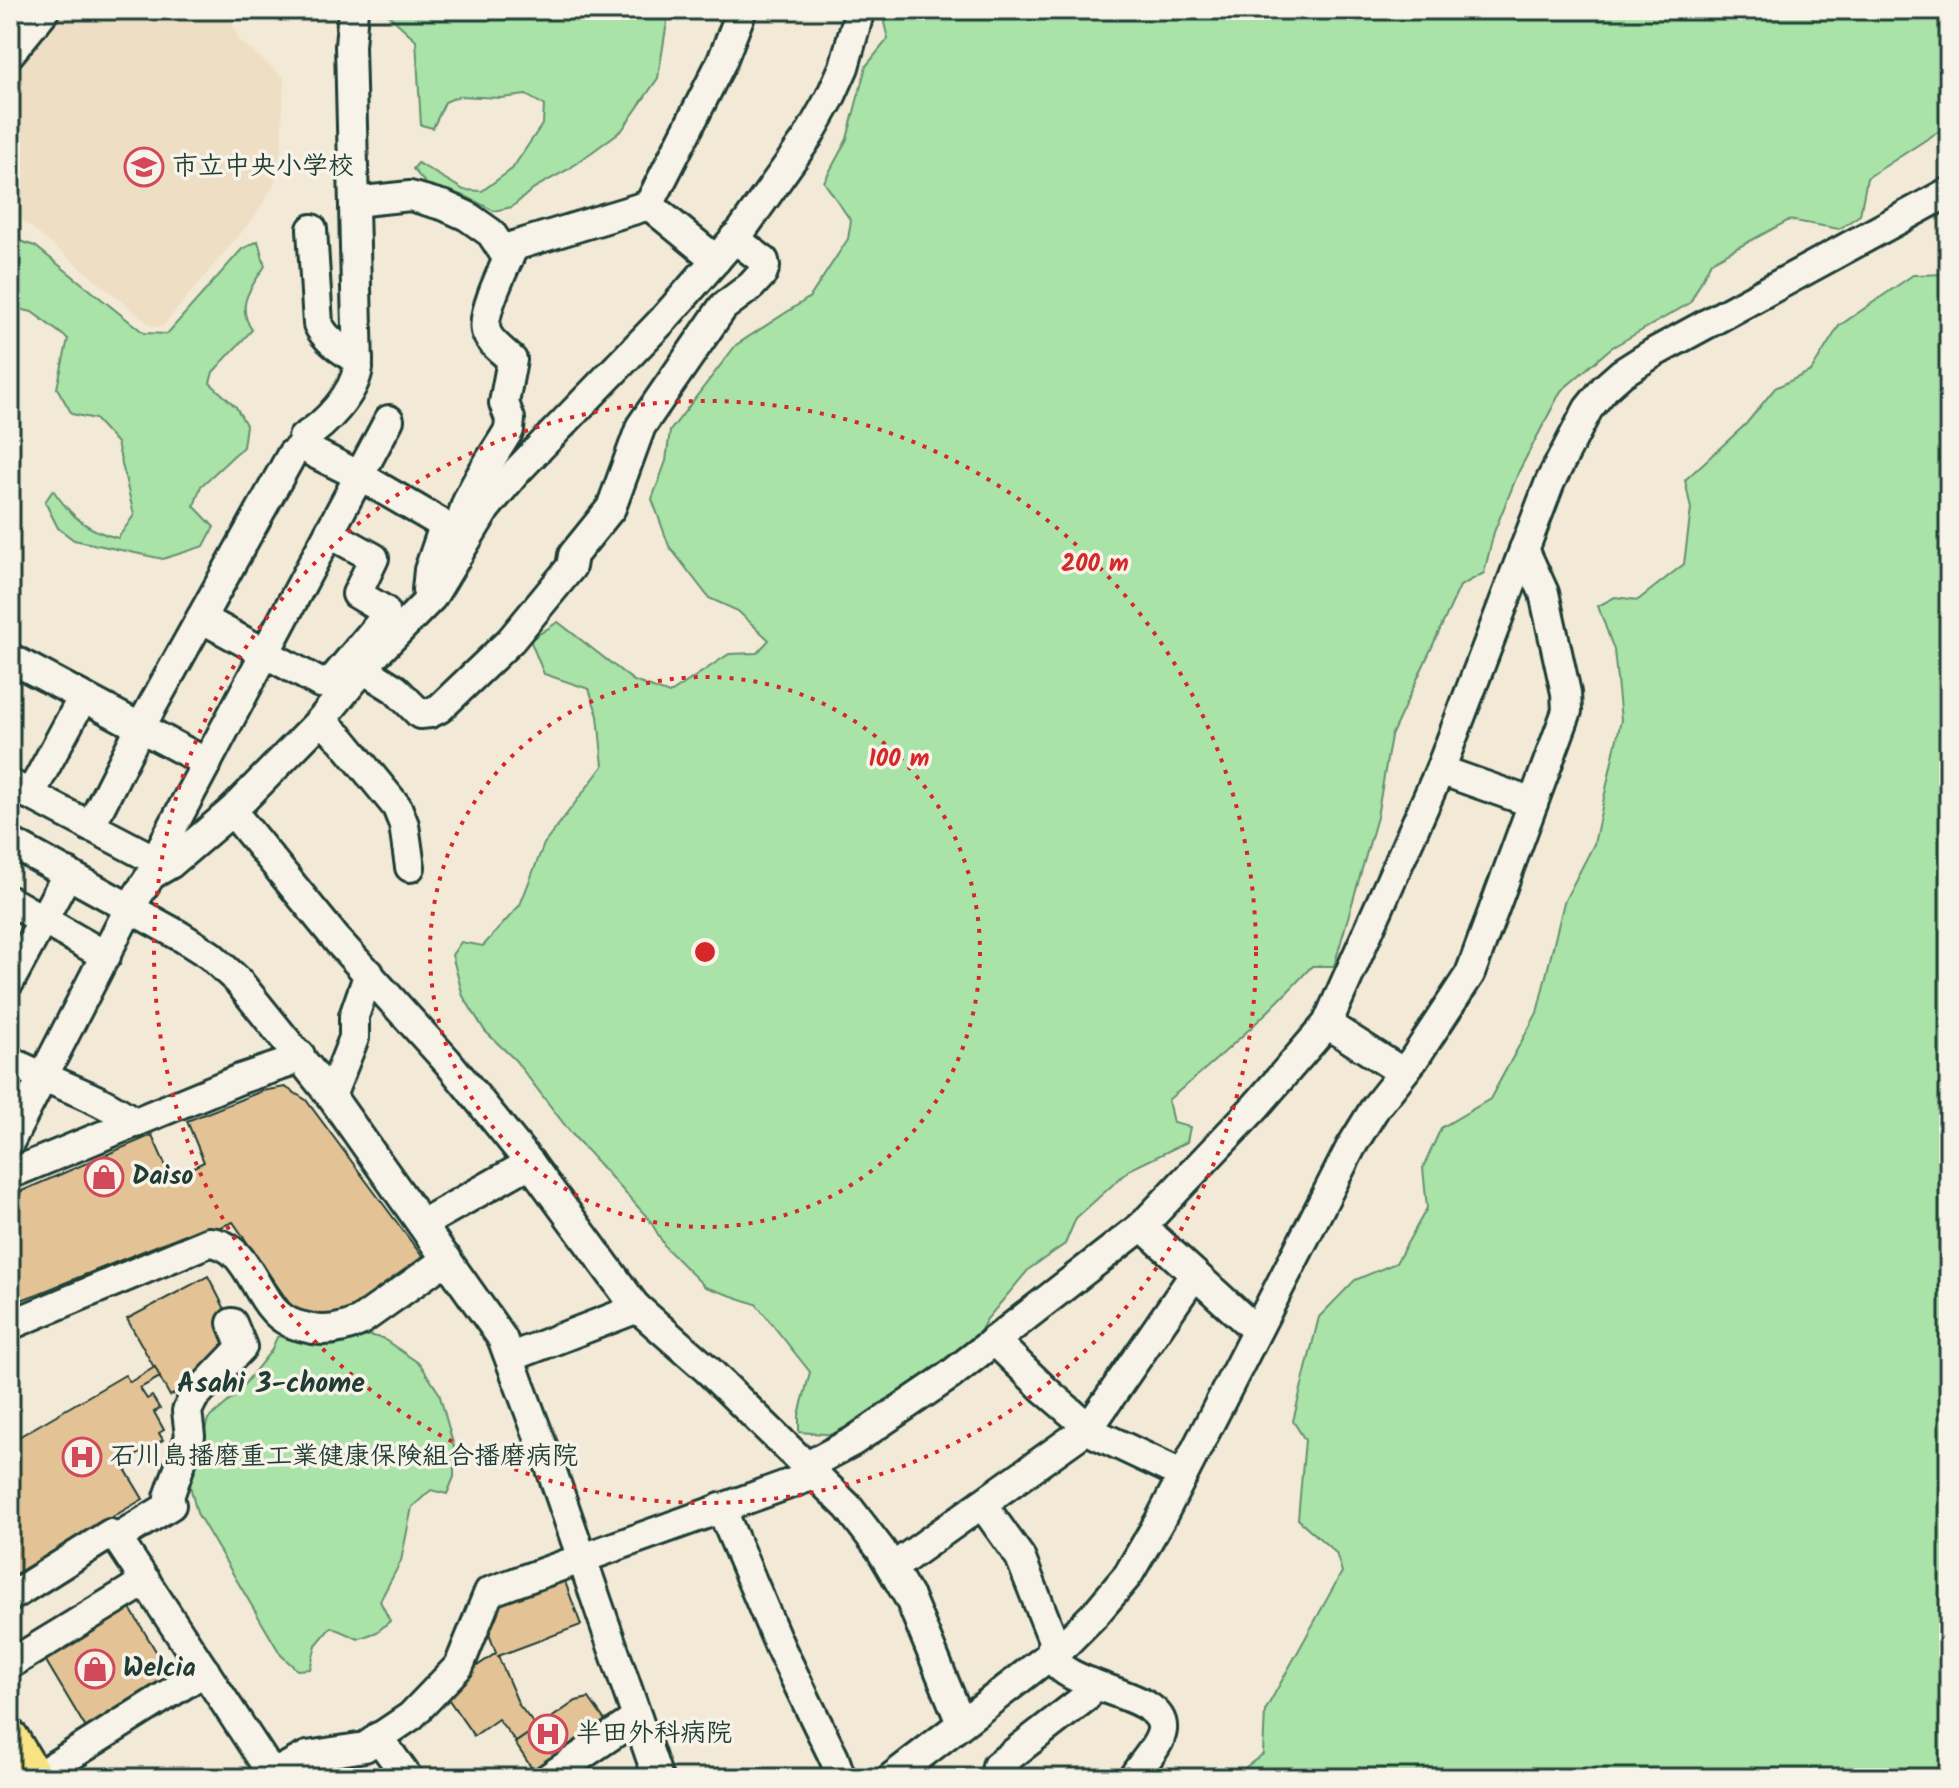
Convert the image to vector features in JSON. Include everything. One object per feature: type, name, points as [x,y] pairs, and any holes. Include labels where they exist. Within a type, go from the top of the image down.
[{"type":"main road","points":[[10,1738],[35,1778]]},
{"type":"street","points":[[303,445],[303,438],[328,416],[356,380],[350,46],[353,10]]},
{"type":"street","points":[[471,532],[464,525],[463,516],[470,497],[509,430],[510,419],[504,403],[512,360],[487,334],[485,321],[514,246],[649,205],[722,61],[742,10]]},
{"type":"street","points":[[83,697],[20,790],[90,827],[153,867],[170,864],[232,811],[321,720],[363,669],[432,597],[471,532],[516,472],[663,320],[734,238],[808,137],[830,98],[844,67],[858,10]]},
{"type":"street","points":[[10,53],[30,14]]},
{"type":"street","points":[[10,1597],[110,1534],[117,1538],[205,1671],[269,1776],[307,1756],[365,1747],[411,1716],[459,1666],[489,1592],[721,1508],[809,1471],[949,1376],[1142,1226],[1256,1106],[1327,1024],[1440,770],[1550,482],[1588,409],[1605,388],[1622,373],[1781,281],[1949,192]]},
{"type":"street","points":[[354,202],[410,196],[445,206],[467,216],[491,233],[508,259]]},
{"type":"street","points":[[649,205],[716,260]]},
{"type":"street","points":[[312,229],[320,331],[358,359]]},
{"type":"street","points":[[363,669],[395,689],[420,714],[430,713],[440,708],[511,640],[571,567],[573,555],[611,508],[641,426],[649,414],[723,307],[762,274],[764,261],[734,238]]},
{"type":"street","points":[[10,1141],[130,907],[389,420]]},
{"type":"street","points":[[303,445],[439,522],[443,529],[429,570],[427,590],[432,597]]},
{"type":"street","points":[[90,827],[140,728],[292,454],[303,445]]},
{"type":"street","points":[[201,618],[320,683],[332,681],[382,621],[384,610],[357,594],[374,558],[329,533]]},
{"type":"street","points":[[896,1776],[1052,1654],[1096,1613],[1128,1575],[1183,1475],[1351,1147],[1470,974],[1567,711],[1566,693],[1544,593],[1524,549]]},
{"type":"street","points":[[13,666],[83,697],[207,763]]},
{"type":"street","points":[[321,720],[342,740],[397,807],[404,825],[410,867]]},
{"type":"street","points":[[1440,770],[1533,803]]},
{"type":"street","points":[[232,811],[337,940],[369,973],[530,1163],[635,1306],[708,1370],[848,1507],[910,1599],[961,1723]]},
{"type":"street","points":[[10,842],[130,907],[210,955],[238,981],[331,1096],[502,1338],[658,1778]]},
{"type":"street","points":[[10,981],[68,873]]},
{"type":"street","points":[[10,901],[106,956]]},
{"type":"street","points":[[331,1096],[354,1038],[354,1016],[369,973]]},
{"type":"street","points":[[1327,1024],[1402,1072]]},
{"type":"street","points":[[10,1174],[240,1079],[285,1064],[300,1055]]},
{"type":"street","points":[[10,1061],[43,1079],[75,1090],[135,1123]]},
{"type":"street","points":[[422,1224],[530,1163]]},
{"type":"street","points":[[1142,1226],[1194,1275],[1258,1328]]},
{"type":"street","points":[[10,1325],[209,1242],[223,1243],[234,1252],[272,1308],[287,1322],[319,1330],[347,1327],[360,1321],[447,1259]]},
{"type":"street","points":[[892,1568],[1087,1427],[1194,1275]]},
{"type":"street","points":[[511,1357],[633,1310],[635,1306]]},
{"type":"street","points":[[117,1538],[171,1505],[169,1497],[190,1436],[187,1411],[194,1397],[242,1347],[232,1323]]},
{"type":"street","points":[[994,1340],[1087,1427],[1183,1475]]},
{"type":"street","points":[[982,1504],[1020,1557],[1053,1640],[1052,1654],[1062,1669],[1153,1708],[1162,1722],[1162,1735],[1133,1778]]},
{"type":"street","points":[[721,1508],[780,1647],[841,1778]]},
{"type":"street","points":[[10,1664],[146,1581]]},
{"type":"street","points":[[35,1778],[205,1671]]},
{"type":"street","points":[[1001,1778],[996,1772],[997,1766],[1086,1697],[1091,1683]]},
{"type":"street","points":[[548,1778],[637,1718]]},
{"type":"street","points":[[378,1737],[408,1778]]},
{"type":"shaded area","name":"市立中央小学校","points":[[10,10],[238,10],[231,21],[239,40],[284,78],[281,151],[274,184],[255,216],[162,327],[153,327],[10,210],[10,73],[28,50],[10,36]]},
{"type":"green space","points":[[383,10],[669,10],[658,78],[622,130],[569,169],[534,188],[512,207],[494,211],[467,197],[426,184],[413,169],[418,163],[464,190],[482,191],[512,169],[543,123],[544,105],[526,95],[501,98],[459,96],[445,102],[433,128],[421,125],[416,40]]},
{"type":"green space","points":[[881,10],[1949,10],[1949,138],[1938,132],[1867,178],[1860,215],[1839,229],[1789,220],[1711,262],[1690,303],[1611,348],[1561,391],[1519,471],[1494,532],[1484,573],[1460,586],[1391,736],[1377,817],[1334,966],[1312,966],[1243,1036],[1168,1100],[1173,1123],[1190,1127],[1187,1142],[1129,1170],[1076,1218],[1065,1244],[1029,1269],[987,1319],[972,1345],[837,1435],[799,1432],[799,1415],[810,1372],[756,1304],[705,1287],[666,1248],[649,1219],[571,1133],[515,1060],[485,1031],[463,996],[452,955],[461,942],[483,946],[520,905],[544,844],[603,766],[598,716],[589,689],[544,674],[530,640],[558,622],[634,681],[669,694],[729,654],[757,653],[769,640],[738,611],[709,598],[669,546],[652,499],[666,461],[670,431],[736,345],[810,297],[848,239],[851,221],[824,182],[847,139],[866,66],[888,39]]},
{"type":"green space","points":[[10,238],[35,246],[144,333],[167,334],[242,249],[258,241],[265,266],[250,289],[245,304],[247,321],[252,330],[213,372],[210,383],[236,407],[246,425],[243,447],[201,486],[194,506],[214,527],[204,546],[163,559],[74,540],[58,528],[45,502],[53,490],[81,521],[107,535],[118,538],[134,515],[117,443],[95,419],[72,414],[57,388],[68,339],[32,312],[10,307]]},
{"type":"green space","points":[[1949,274],[1949,1778],[1197,1778],[1198,1774],[1213,1768],[1242,1770],[1263,1754],[1265,1711],[1342,1572],[1336,1553],[1298,1519],[1305,1440],[1293,1421],[1319,1317],[1355,1280],[1396,1263],[1427,1208],[1423,1168],[1441,1128],[1490,1099],[1537,1013],[1564,902],[1594,844],[1621,720],[1614,650],[1598,606],[1615,597],[1638,600],[1684,564],[1691,509],[1685,480],[1746,424],[1775,388],[1811,371],[1839,326],[1913,275]]},
{"type":"green space","points":[[294,1333],[360,1334],[382,1338],[420,1364],[439,1393],[454,1447],[454,1477],[447,1494],[431,1490],[412,1507],[401,1561],[380,1601],[390,1621],[377,1632],[358,1639],[331,1627],[316,1645],[310,1669],[297,1670],[281,1655],[197,1513],[190,1486],[208,1419],[234,1397],[271,1351],[277,1337]]},
{"type":"building","points":[[285,1087],[306,1100],[427,1263],[367,1307],[319,1322],[296,1313],[233,1222],[187,1240],[185,1234],[40,1293],[16,1302],[10,1300],[10,1196],[152,1135],[171,1178],[204,1162],[187,1121],[262,1091]]},
{"type":"building","points":[[208,1276],[230,1319],[232,1339],[221,1345],[224,1352],[211,1375],[170,1396],[127,1319]]},
{"type":"building","points":[[155,1367],[160,1377],[140,1388],[147,1399],[152,1396],[160,1409],[154,1412],[164,1430],[159,1433],[163,1440],[122,1464],[143,1499],[10,1577],[10,1442],[125,1375],[130,1382]]},
{"type":"building","points":[[561,1571],[581,1625],[498,1656],[519,1705],[537,1728],[516,1742],[498,1719],[474,1736],[442,1690],[496,1653],[485,1623],[499,1594]]},
{"type":"building","points":[[128,1605],[171,1676],[86,1728],[43,1656]]},
{"type":"building","points":[[589,1698],[606,1722],[533,1770],[515,1743],[576,1701]]},
{"type":"place","name":"市立中央小学校","points":[[144,167]]},
{"type":"place","name":"Daiso","points":[[104,1177]]},
{"type":"place","name":"石川島播磨重工業健康保険組合播磨病院","points":[[82,1457]]},
{"type":"place","name":"Welcia","points":[[95,1669]]},
{"type":"place","name":"半田外科病院","points":[[548,1734]]},
{"type":"district","name":"Asahi 3-chome","points":[[271,1384]]}]
